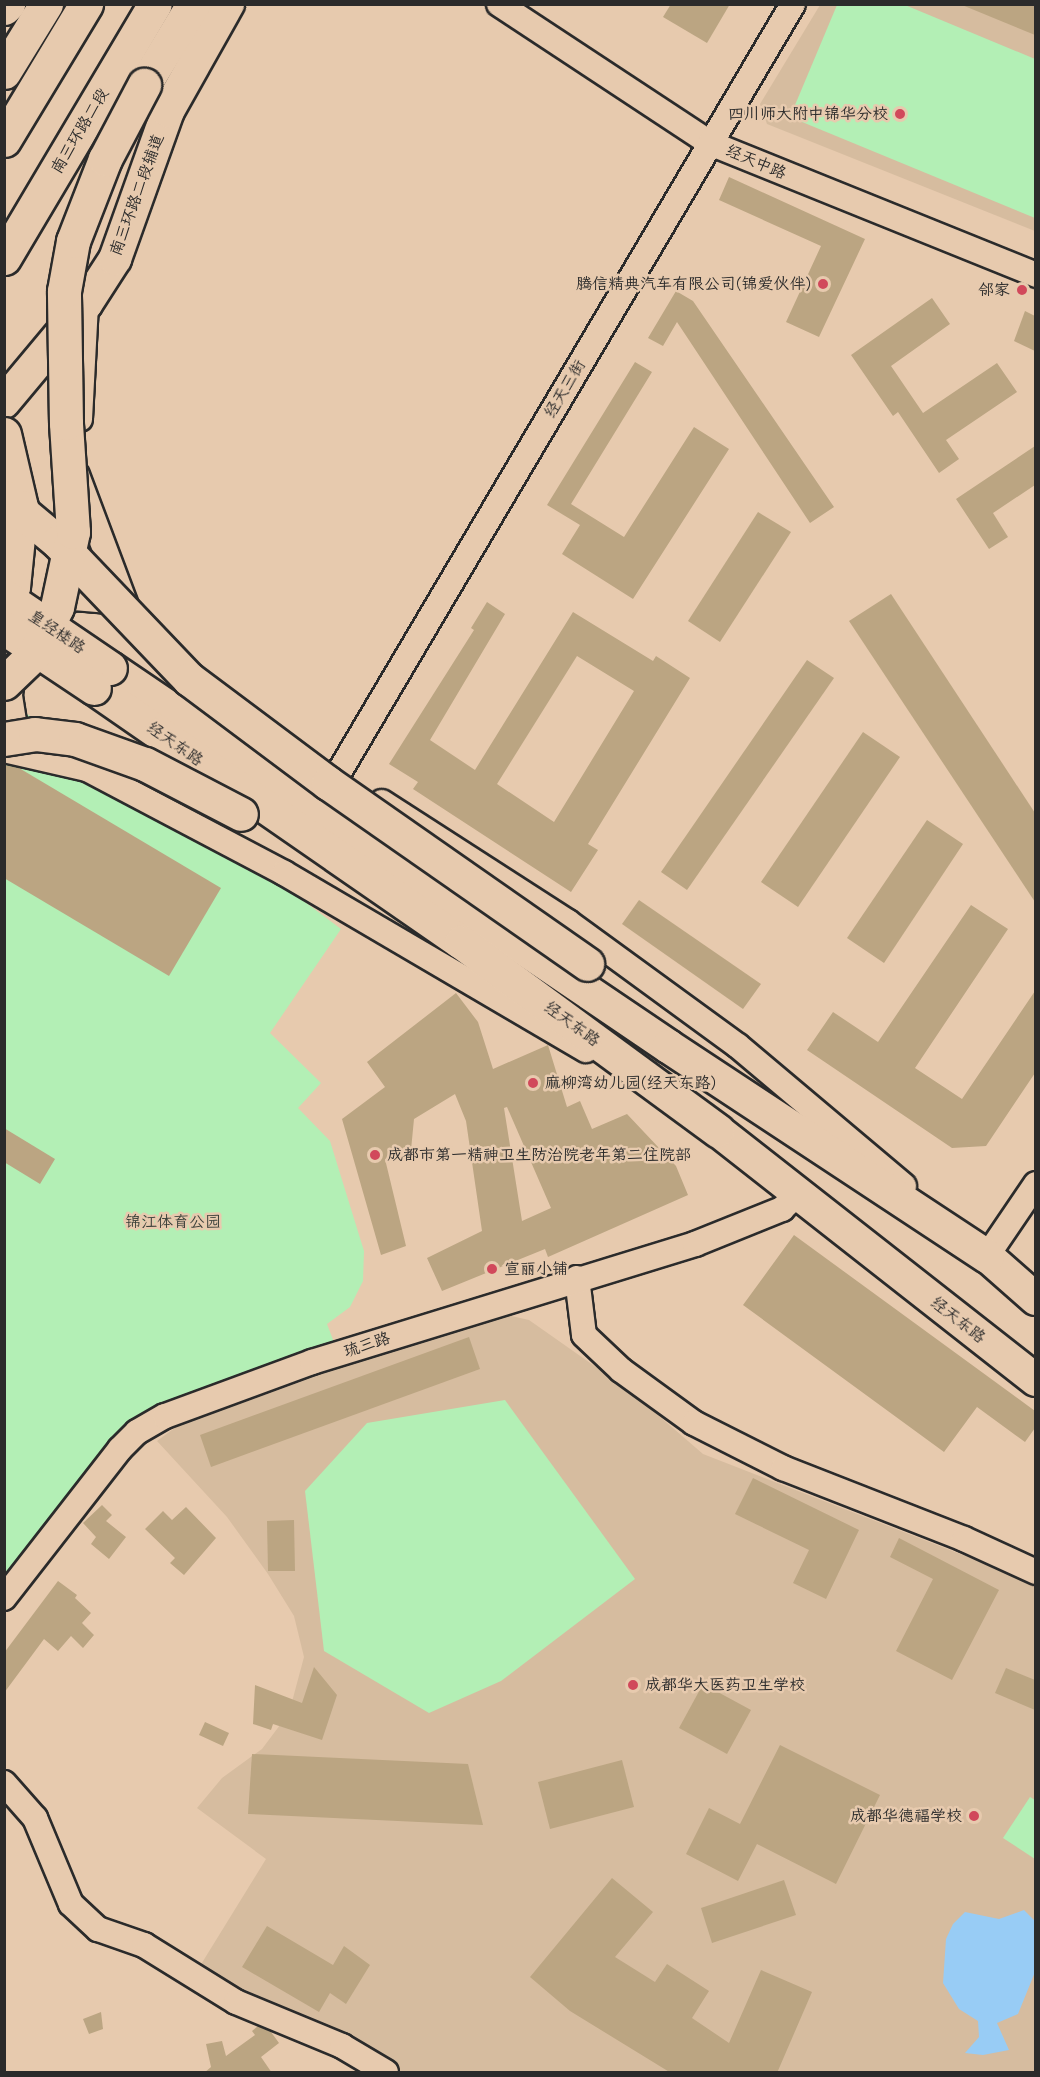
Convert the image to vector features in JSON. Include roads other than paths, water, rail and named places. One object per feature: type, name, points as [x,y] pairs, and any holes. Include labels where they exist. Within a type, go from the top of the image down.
[{"type":"highway","points":[[4,8],[8,4]]},
{"type":"highway","points":[[4,72],[46,4]]},
{"type":"highway","points":[[4,140],[86,4]]},
{"type":"highway","name":"南三环路二段","points":[[4,258],[155,4]]},
{"type":"highway","points":[[4,683],[34,654],[57,607],[74,532],[66,423],[64,291],[73,241],[105,159],[144,85],[193,4]]},
{"type":"highway","points":[[4,434],[21,507],[13,586],[4,603]]},
{"type":"highway","points":[[4,497],[58,542],[189,679],[328,783],[723,1059],[849,1162]]},
{"type":"highway","name":"皇经楼路","points":[[4,596],[102,678]]},
{"type":"highway","name":"皇经楼路","points":[[4,628],[102,678]]},
{"type":"highway","name":"经天东路","points":[[102,678],[717,1130]]},
{"type":"highway","name":"经天东路","points":[[102,678],[849,1162],[920,1214],[987,1256]]},
{"type":"highway","points":[[12,747],[35,734],[75,739],[144,764],[241,814],[461,942]]},
{"type":"main road","name":"南三环路二段辅道","points":[[4,402],[86,304],[115,259],[168,111],[228,4]]},
{"type":"main road","name":"经天东路","points":[[717,1130],[1035,1380]]},
{"type":"main road","name":"经天东路","points":[[987,1256],[1035,1299]]},
{"type":"street","name":"经天中路","points":[[500,4],[710,143],[1035,275]]},
{"type":"street","name":"经天三街","points":[[338,774],[793,4]]},
{"type":"street","points":[[86,304],[77,477],[124,602],[155,655],[568,922],[738,1046],[987,1256],[1035,1184]]},
{"type":"street","points":[[124,602],[74,598],[42,613],[15,656],[10,696],[14,722],[12,747],[87,769],[284,873],[717,1130]]},
{"type":"street","name":"琉三路","points":[[4,1598],[120,1449],[146,1427],[312,1362],[577,1278],[695,1244],[782,1209],[797,1194]]},
{"type":"street","points":[[577,1278],[584,1335],[621,1370],[694,1423],[783,1468],[964,1539],[1035,1572]]},
{"type":"street","points":[[4,1783],[35,1818],[71,1904],[90,1923],[144,1945],[236,2002],[342,2046],[386,2073]]},
{"type":"water","points":[[1024,1910],[1035,1921],[1035,1972],[1018,2014],[997,2023],[1009,2050],[983,2055],[965,2053],[979,2037],[978,2021],[959,2009],[943,1983],[946,1939],[953,1924],[965,1912],[999,1919]]},
{"type":"place","name":"四川师大附中锦华分校","points":[[900,114]]},
{"type":"place","name":"腾信精典汽车有限公司(锦爱伙伴)","points":[[823,284]]},
{"type":"place","name":"邻家","points":[[1022,290]]},
{"type":"place","name":"麻柳湾幼儿园(经天东路)","points":[[533,1083]]},
{"type":"place","name":"成都市第一精神卫生防治院老年第二住院部","points":[[375,1155]]},
{"type":"place","name":"宣丽小铺","points":[[492,1269]]},
{"type":"place","name":"成都华大医药卫生学校","points":[[633,1685]]},
{"type":"place","name":"成都华德福学校","points":[[974,1816]]},
{"type":"park label","name":"锦江体育公园","points":[[173,1222]]}]
